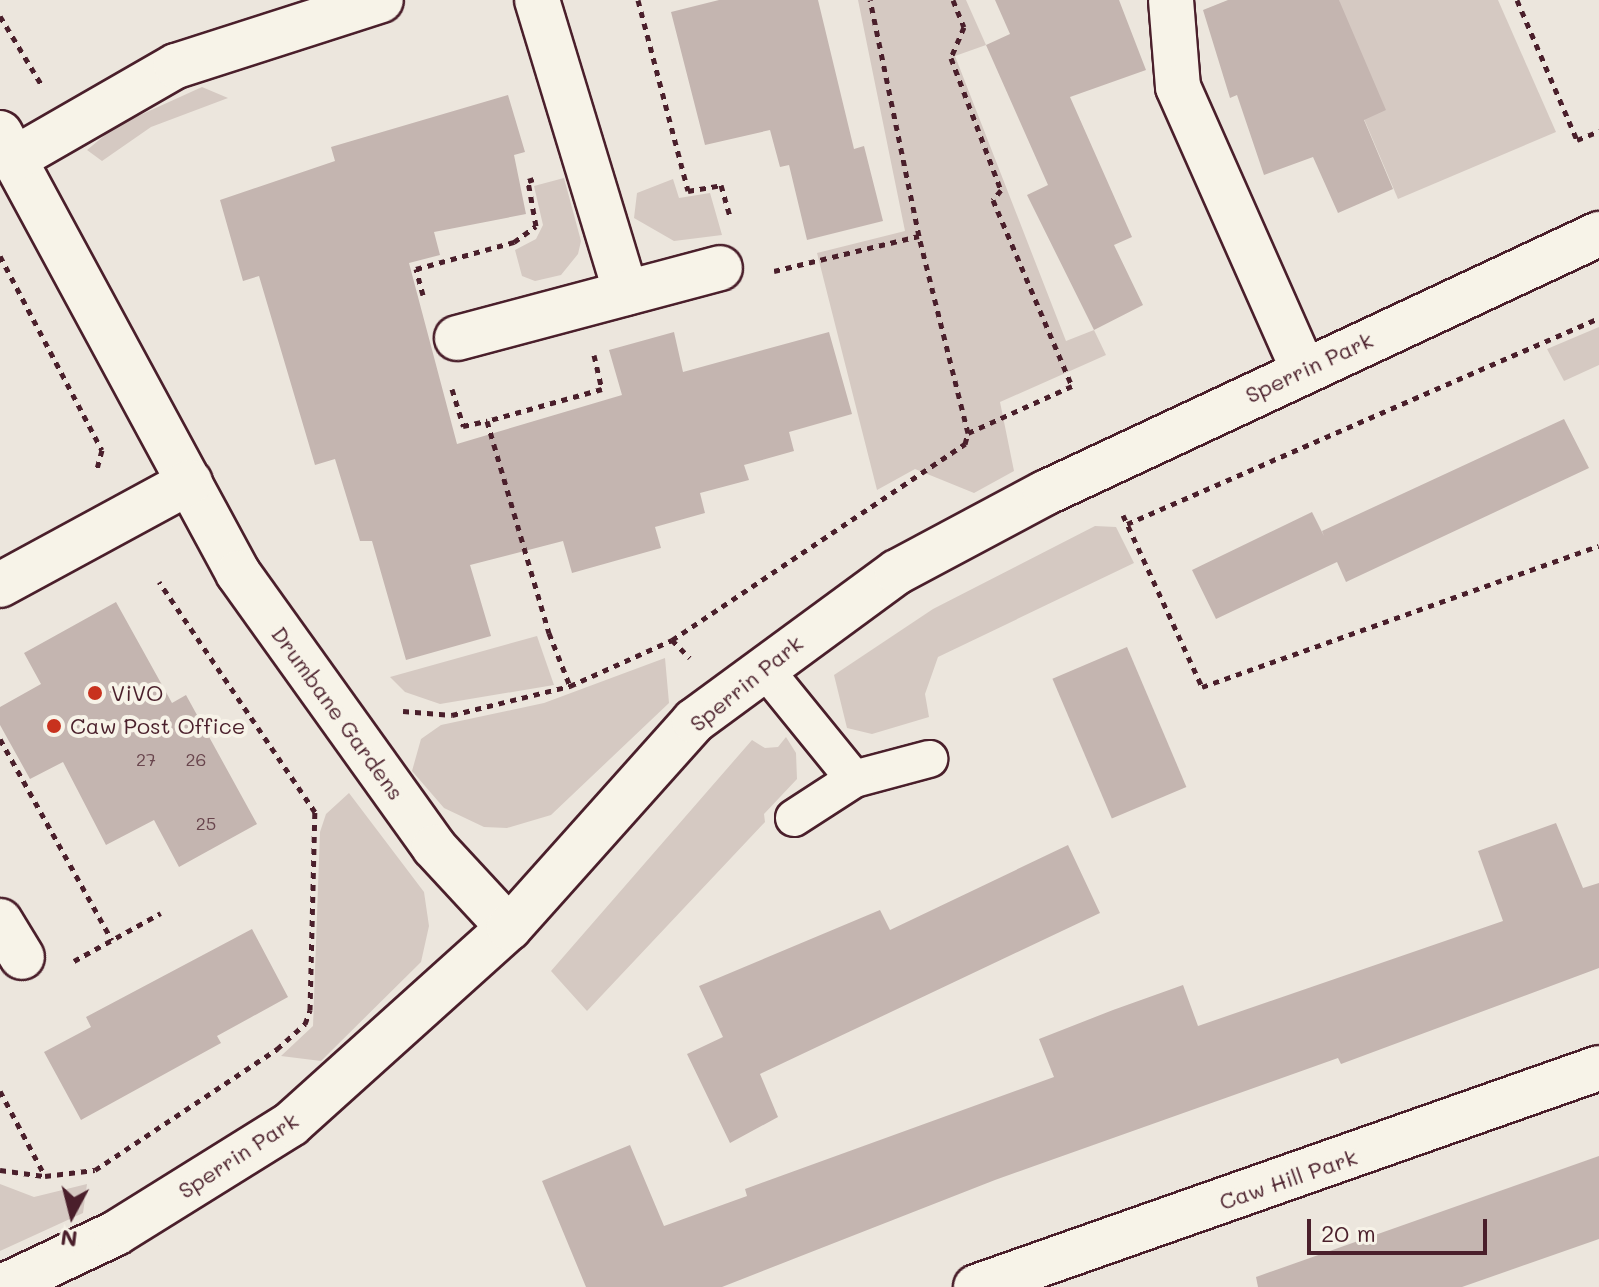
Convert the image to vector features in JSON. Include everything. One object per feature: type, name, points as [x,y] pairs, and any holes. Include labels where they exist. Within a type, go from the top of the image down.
[{"type":"street","name":"Drumbane Gardens","points":[[381,0],[176,66],[67,126],[7,146],[238,573],[434,847],[509,928]]},
{"type":"street","points":[[537,0],[626,293]]},
{"type":"street","points":[[1171,0],[1178,87],[1303,369]]},
{"type":"street","name":"Sperrin Park","points":[[2,1287],[116,1233],[291,1124],[509,928],[694,721],[763,667],[897,572],[1303,369],[1599,234]]},
{"type":"street","points":[[457,338],[720,268]]},
{"type":"street","points":[[0,585],[190,482]]},
{"type":"street","points":[[0,921],[42,963]]},
{"type":"street","name":"Caw Hill Park","points":[[976,1287],[1599,1068]]},
{"type":"lane","points":[[763,667],[854,779]]},
{"type":"lane","points":[[794,818],[854,779],[929,759]]},
{"type":"path","points":[[638,0],[688,191],[721,185],[732,224]]},
{"type":"path","points":[[870,0],[919,236],[968,433]]},
{"type":"path","points":[[342,718],[398,710],[452,715],[570,686],[672,640],[888,491],[956,456],[968,433],[1072,386],[993,200],[1001,190],[951,58],[964,27],[953,0]]},
{"type":"path","points":[[1517,0],[1577,140],[1599,131]]},
{"type":"path","points":[[0,16],[67,126]]},
{"type":"path","points":[[720,268],[747,278],[919,236]]},
{"type":"path","points":[[0,256],[102,450],[89,501],[104,529]]},
{"type":"path","points":[[1127,524],[1599,318]]},
{"type":"path","points":[[570,686],[487,421],[602,389],[592,350]]},
{"type":"path","points":[[1107,513],[1120,510],[1202,687],[1599,546]]},
{"type":"path","points":[[0,1170],[45,1176],[95,1170],[277,1049],[305,1024],[310,1010],[315,812],[159,582]]},
{"type":"path","points":[[672,640],[727,695]]},
{"type":"path","points":[[0,739],[112,940]]},
{"type":"path","points":[[42,963],[112,940],[161,913]]},
{"type":"path","points":[[0,1091],[45,1176]]},
{"type":"shaded area","points":[[858,0],[966,0],[986,45],[955,56],[1066,341],[1094,330],[1106,355],[1000,402],[1014,471],[974,493],[915,469],[877,490],[817,253],[905,231]]},
{"type":"shaded area","points":[[1339,0],[1498,0],[1556,132],[1398,199],[1364,119]]},
{"type":"shaded area","points":[[202,87],[228,98],[151,127],[102,161],[87,150],[116,126]]},
{"type":"shaded area","points":[[564,178],[581,241],[578,254],[561,275],[535,281],[522,276],[515,250],[536,239],[543,225],[534,186]]},
{"type":"shaded area","points":[[673,179],[679,198],[710,193],[722,235],[674,241],[634,218],[637,193]]},
{"type":"shaded area","points":[[1599,327],[1599,365],[1564,381],[1547,349]]},
{"type":"shaded area","points":[[1095,526],[1116,527],[1134,563],[938,657],[925,694],[929,717],[872,734],[847,728],[834,675],[933,609]]},
{"type":"shaded area","points":[[537,636],[554,685],[440,704],[405,692],[390,677]]},
{"type":"shaded area","points":[[665,658],[669,703],[551,815],[507,828],[484,827],[444,808],[412,771],[421,739],[441,725],[544,703]]},
{"type":"shaded area","points":[[786,737],[796,753],[797,779],[764,814],[765,822],[587,1011],[551,971],[752,740],[765,748],[778,747]]},
{"type":"shaded area","points":[[349,793],[424,892],[429,926],[421,962],[321,1061],[281,1056],[313,1026],[320,832],[326,814]]},
{"type":"shaded area","points":[[0,1184],[34,1197],[87,1184],[83,1213],[0,1251]]},
{"type":"building","points":[[719,0],[818,0],[854,149],[864,146],[883,221],[807,240],[789,165],[780,167],[770,130],[705,145],[671,12]]},
{"type":"building","points":[[995,0],[1119,0],[1146,70],[1070,97],[1132,237],[1114,245],[1143,305],[1094,330],[1027,195],[1048,185],[986,45],[1010,34]]},
{"type":"building","points":[[1228,0],[1339,0],[1386,110],[1364,120],[1393,189],[1338,213],[1313,157],[1264,175],[1237,95],[1230,98],[1203,10]]},
{"type":"building","points":[[508,95],[525,152],[514,155],[526,214],[434,232],[440,255],[409,263],[457,444],[622,395],[609,350],[674,332],[683,372],[829,332],[852,414],[789,432],[794,451],[744,465],[749,480],[700,493],[705,513],[655,527],[661,548],[572,573],[563,541],[470,565],[491,636],[406,660],[372,541],[360,541],[335,459],[315,465],[259,276],[243,281],[220,200],[335,161],[331,147]]},
{"type":"building","points":[[1564,419],[1589,468],[1346,582],[1337,562],[1216,619],[1192,570],[1312,512],[1324,536],[1322,531]]},
{"type":"building","points":[[116,602],[172,703],[186,695],[257,824],[179,867],[154,820],[106,845],[63,762],[30,779],[0,725],[0,707],[41,684],[24,653]]},
{"type":"building","points":[[1127,647],[1186,787],[1112,819],[1052,679]]},
{"type":"building","points":[[1556,823],[1583,888],[1599,883],[1599,968],[1341,1064],[1338,1058],[995,1180],[722,1287],[586,1287],[542,1181],[630,1145],[664,1226],[747,1196],[745,1189],[1054,1077],[1039,1039],[1113,1010],[1183,985],[1198,1026],[1503,921],[1478,851]]},
{"type":"building","points":[[1068,845],[1100,913],[760,1074],[778,1117],[730,1143],[687,1054],[723,1037],[699,986],[880,910],[890,930]]},
{"type":"building","points":[[252,929],[288,997],[217,1036],[221,1043],[81,1120],[44,1052],[91,1027],[86,1017]]},
{"type":"building","points":[[1599,1156],[1599,1239],[1462,1287],[1258,1287],[1256,1277]]},
{"type":"place","name":"ViVO","points":[[95,693]]},
{"type":"place","name":"Caw Post Office","points":[[54,726]]}]
